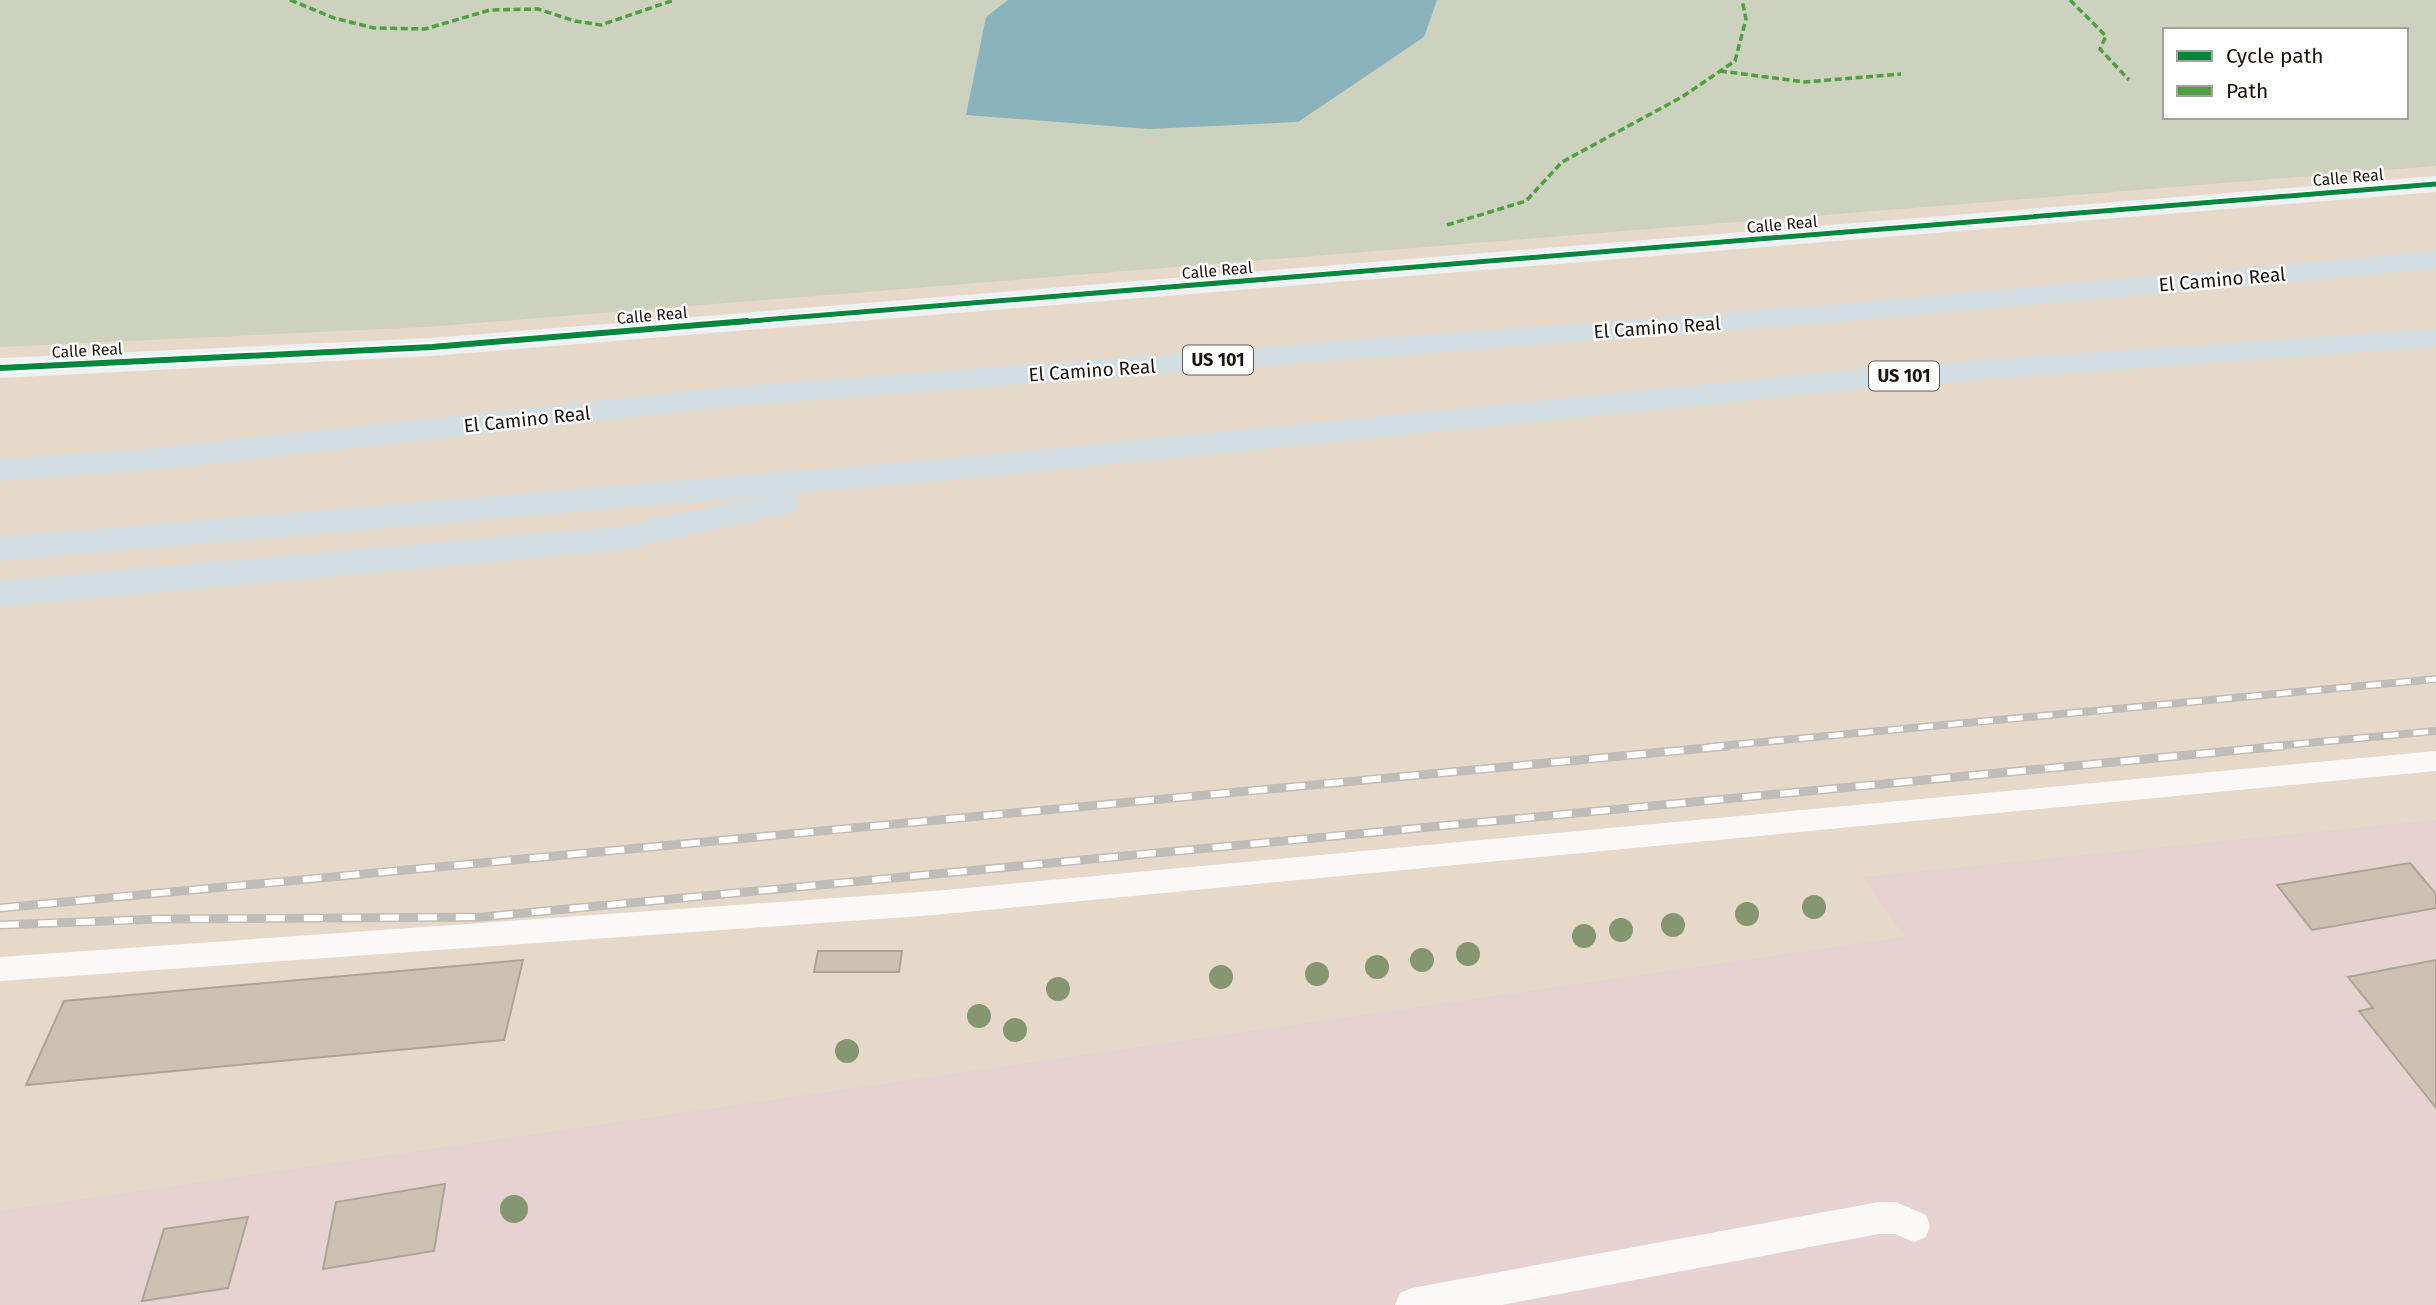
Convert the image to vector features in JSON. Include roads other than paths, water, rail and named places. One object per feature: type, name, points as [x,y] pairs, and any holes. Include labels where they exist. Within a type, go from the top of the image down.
[{"type":"highway","name":"El Camino Real","points":[[0,471],[146,460],[727,397],[1842,313],[2436,260]]},
{"type":"highway","name":"US 101","points":[[0,549],[956,468],[1884,377],[2436,338]]},
{"type":"highway","points":[[0,594],[617,539],[956,468]]},
{"type":"main road","name":"Calle Real","points":[[0,368],[432,347],[2436,184]]},
{"type":"lane","points":[[0,969],[934,903],[2436,761]]},
{"type":"lane","points":[[1412,1305],[1879,1218],[1896,1218],[1914,1227]]},
{"type":"water","points":[[1008,0],[1437,0],[1424,37],[1298,122],[1149,129],[966,115],[986,17]]},
{"type":"railway","points":[[1709,747],[2436,679]]},
{"type":"railway","points":[[2264,747],[2436,731]]},
{"type":"railway","points":[[0,908],[1728,746]]},
{"type":"railway","points":[[0,925],[158,919],[482,917],[2283,746]]}]
